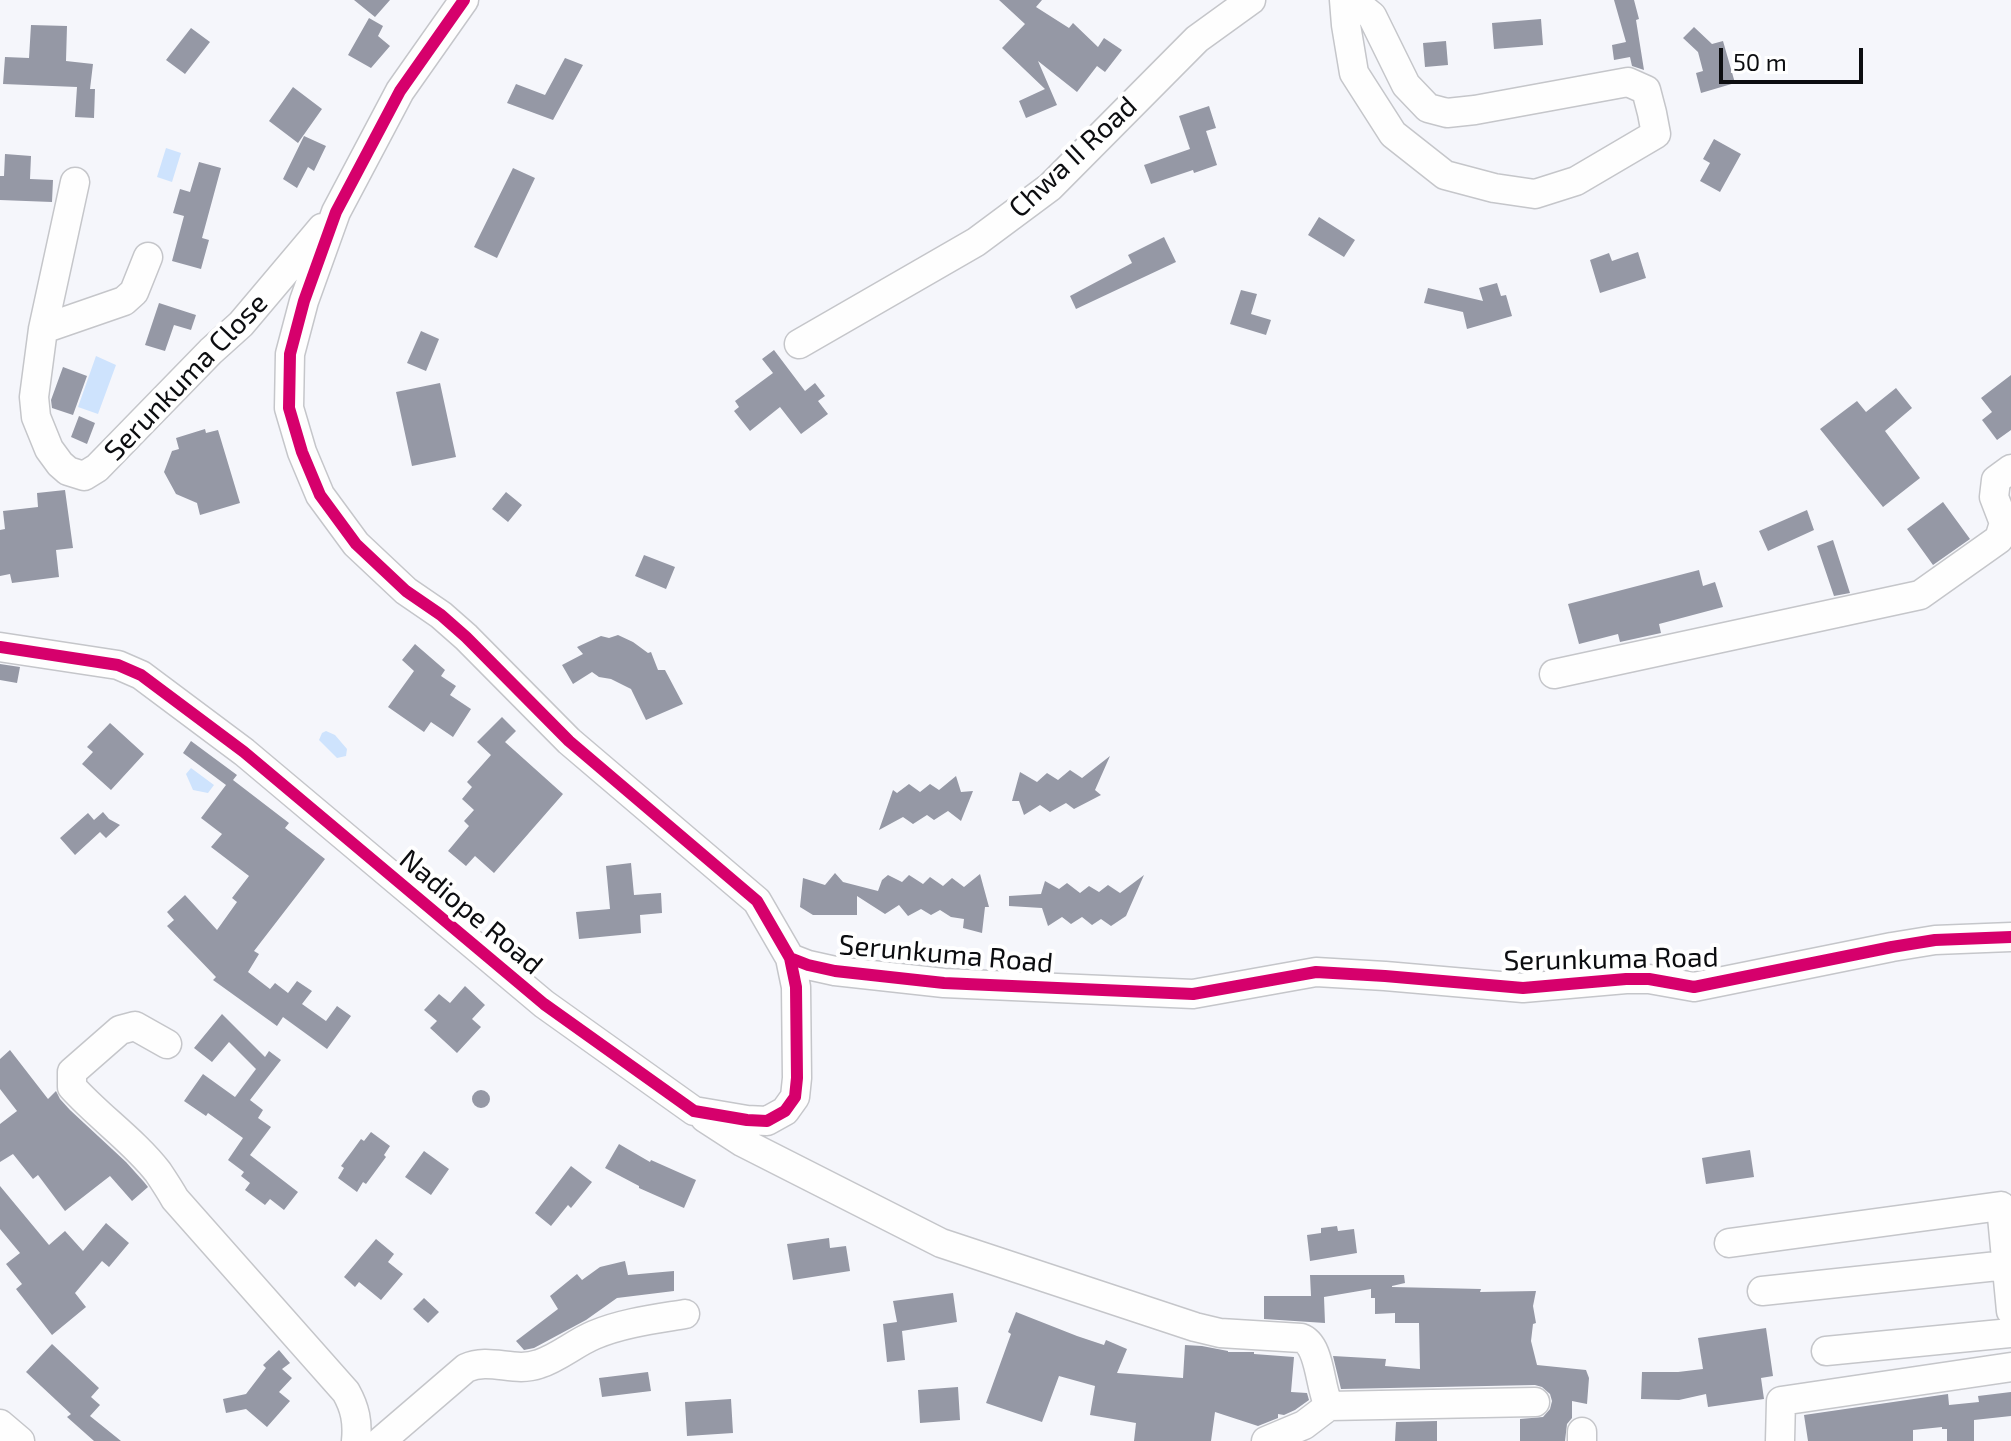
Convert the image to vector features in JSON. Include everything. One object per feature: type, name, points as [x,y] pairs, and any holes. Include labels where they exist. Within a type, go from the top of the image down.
[{"type":"street","points":[[464,0],[400,91],[336,212],[304,301],[290,354],[289,408],[302,452],[320,495],[356,544],[406,591],[466,637],[569,741],[757,901],[790,958]]},
{"type":"street","name":"Chwa II Road","points":[[799,344],[976,242],[1050,187],[1197,39],[1251,0]]},
{"type":"street","points":[[1344,0],[1354,73],[1393,134],[1445,175],[1494,188],[1535,194],[1576,181],[1656,134],[1646,90],[1628,82],[1475,110],[1447,113],[1428,108],[1406,85],[1372,16],[1352,0]]},
{"type":"street","name":"Serunkuma Close","points":[[75,182],[43,329],[34,397],[36,417],[49,449],[68,471],[84,476],[97,468],[241,324],[336,212]]},
{"type":"street","points":[[43,329],[124,301],[134,292],[148,257]]},
{"type":"street","points":[[1554,674],[1920,595],[1999,539],[2004,523],[1994,497],[1996,480],[2011,469]]},
{"type":"street","name":"Nadiope Road","points":[[0,647],[118,665],[141,675],[244,752],[544,1004],[694,1111],[767,1121],[785,1111],[795,1097],[796,987],[790,958]]},
{"type":"street","name":"Serunkuma Road","points":[[790,958],[835,971],[944,983],[1193,994],[1316,972],[1523,988],[1626,979],[1649,979],[1694,987],[1935,940],[2011,937]]},
{"type":"street","points":[[167,1044],[135,1026],[120,1030],[72,1072],[72,1087],[141,1153],[175,1199],[346,1392],[354,1407],[358,1429],[356,1441]]},
{"type":"street","points":[[694,1111],[742,1142],[941,1243],[1195,1327],[1220,1333],[1307,1339],[1314,1351],[1329,1406]]},
{"type":"street","points":[[1729,1243],[2001,1206],[2011,1311]]},
{"type":"street","points":[[1762,1291],[2007,1265]]},
{"type":"street","points":[[381,1441],[466,1368],[490,1363],[520,1368],[539,1364],[594,1335],[643,1321],[685,1314]]},
{"type":"street","points":[[1826,1351],[2011,1333]]},
{"type":"street","points":[[1780,1441],[1781,1401],[2011,1367]]},
{"type":"street","points":[[1266,1441],[1304,1425],[1329,1406],[1535,1402]]},
{"type":"street","points":[[0,1424],[20,1441]]},
{"type":"water","points":[[166,148],[181,153],[172,182],[157,177]]},
{"type":"water","points":[[96,356],[116,365],[98,414],[78,407]]},
{"type":"water","points":[[326,731],[335,735],[347,749],[346,756],[337,758],[319,740]]},
{"type":"water","points":[[191,768],[214,785],[208,793],[193,790],[186,774]]},
{"type":"building","points":[[354,0],[390,0],[375,17]]},
{"type":"building","points":[[999,0],[1042,0],[1036,7],[1069,28],[1073,23],[1098,47],[1104,38],[1122,50],[1105,72],[1097,66],[1077,92],[1038,61],[1057,105],[1026,118],[1019,101],[1045,89],[1002,48],[1025,24]]},
{"type":"building","points":[[1614,0],[1634,0],[1644,70],[1632,66],[1630,57],[1614,60],[1612,45],[1626,42]]},
{"type":"building","points":[[369,18],[383,26],[378,36],[390,46],[371,68],[348,55]]},
{"type":"building","points":[[1541,19],[1543,45],[1494,49],[1492,23]]},
{"type":"building","points":[[31,25],[67,26],[66,61],[93,64],[90,89],[95,89],[94,118],[75,117],[77,87],[3,84],[5,57],[29,58]]},
{"type":"building","points":[[1694,27],[1712,44],[1723,41],[1735,83],[1701,93],[1696,73],[1703,71],[1698,52],[1683,38]]},
{"type":"building","points":[[191,28],[210,42],[185,74],[166,60]]},
{"type":"building","points":[[1446,41],[1448,65],[1425,67],[1423,43]]},
{"type":"building","points":[[565,58],[583,65],[553,120],[507,103],[516,84],[545,95]]},
{"type":"building","points":[[293,87],[322,109],[298,143],[269,121]]},
{"type":"building","points":[[1209,106],[1216,128],[1206,131],[1217,165],[1151,184],[1144,165],[1190,149],[1179,116]]},
{"type":"building","points":[[304,136],[326,146],[314,171],[308,167],[297,188],[283,179]]},
{"type":"building","points":[[1714,139],[1741,154],[1720,192],[1700,181],[1710,163],[1703,159]]},
{"type":"building","points":[[5,154],[31,156],[30,179],[53,180],[52,202],[0,200],[0,176],[4,176]]},
{"type":"building","points":[[199,162],[221,168],[202,238],[209,240],[201,269],[172,261],[184,216],[173,213],[180,189],[190,192]]},
{"type":"building","points":[[513,168],[535,178],[497,258],[474,247]]},
{"type":"building","points":[[1319,217],[1355,240],[1344,257],[1308,235]]},
{"type":"building","points":[[1164,237],[1176,262],[1076,309],[1070,296],[1132,263],[1128,255]]},
{"type":"building","points":[[1638,252],[1646,278],[1600,293],[1590,260],[1609,253],[1612,261]]},
{"type":"building","points":[[1497,283],[1501,296],[1506,295],[1512,316],[1467,329],[1463,312],[1424,303],[1428,288],[1483,301],[1479,288]]},
{"type":"building","points":[[1241,290],[1257,294],[1251,314],[1271,320],[1266,335],[1230,324]]},
{"type":"building","points":[[159,303],[196,315],[191,330],[174,325],[165,351],[145,345]]},
{"type":"building","points":[[421,331],[439,339],[426,371],[407,363]]},
{"type":"building","points":[[774,350],[805,391],[815,383],[825,396],[818,401],[828,414],[801,434],[780,407],[750,431],[734,411],[739,407],[735,401],[773,373],[762,359]]},
{"type":"building","points":[[63,367],[87,376],[73,415],[52,408],[51,400]]},
{"type":"building","points":[[2011,375],[2011,430],[1997,440],[1982,420],[1992,412],[1981,398]]},
{"type":"building","points":[[440,383],[456,457],[412,466],[396,392]]},
{"type":"building","points":[[1896,388],[1912,408],[1885,431],[1920,478],[1883,507],[1820,429],[1857,401],[1866,412]]},
{"type":"building","points":[[79,416],[95,423],[87,444],[71,437]]},
{"type":"building","points":[[205,429],[206,433],[218,430],[240,503],[200,515],[197,503],[176,494],[164,472],[172,451],[179,449],[176,438]]},
{"type":"building","points":[[65,490],[73,548],[56,550],[59,577],[12,583],[10,574],[0,576],[0,530],[5,529],[3,511],[38,507],[37,493]]},
{"type":"building","points":[[506,492],[522,505],[508,522],[492,509]]},
{"type":"building","points":[[1943,502],[1970,539],[1933,565],[1907,529]]},
{"type":"building","points":[[1807,510],[1814,530],[1768,551],[1759,531]]},
{"type":"building","points":[[1833,540],[1850,593],[1834,596],[1817,546]]},
{"type":"building","points":[[644,555],[675,567],[666,589],[635,576]]},
{"type":"building","points":[[1699,570],[1703,586],[1715,582],[1723,607],[1659,624],[1661,633],[1620,642],[1618,634],[1579,644],[1568,604]]},
{"type":"building","points":[[618,635],[651,652],[658,670],[665,670],[683,704],[646,720],[631,689],[611,679],[592,672],[573,684],[562,665],[583,654],[577,647],[601,636],[609,638]]},
{"type":"building","points":[[415,644],[445,670],[441,676],[456,686],[450,695],[471,709],[453,737],[431,722],[424,732],[388,707],[414,671],[402,660]]},
{"type":"building","points":[[0,664],[20,667],[17,683],[0,680]]},
{"type":"building","points":[[502,717],[516,731],[505,742],[563,794],[494,873],[475,856],[466,866],[448,851],[469,826],[464,821],[474,810],[462,799],[472,787],[467,782],[491,755],[477,742]]},
{"type":"building","points":[[110,723],[144,754],[111,790],[82,764],[93,752],[87,747]]},
{"type":"building","points":[[191,741],[237,775],[233,780],[289,823],[285,828],[325,859],[254,951],[259,954],[248,972],[270,989],[275,983],[288,993],[297,981],[312,991],[302,1004],[326,1021],[337,1006],[351,1016],[327,1049],[283,1017],[277,1026],[213,980],[216,977],[167,926],[174,920],[167,912],[185,895],[217,930],[237,902],[232,898],[249,876],[211,847],[222,834],[201,818],[226,785],[183,753]]},
{"type":"building","points":[[1110,756],[1095,790],[1101,795],[1074,809],[1066,803],[1050,812],[1040,805],[1024,815],[1019,801],[1012,801],[1020,772],[1037,782],[1047,773],[1058,780],[1070,770],[1082,778]]},
{"type":"building","points":[[956,776],[961,792],[973,791],[961,821],[948,811],[934,820],[927,815],[913,824],[903,817],[879,830],[893,790],[897,793],[909,784],[920,792],[930,784],[939,790]]},
{"type":"building","points":[[103,812],[120,825],[106,838],[100,832],[75,855],[60,838],[88,813],[94,820]]},
{"type":"building","points":[[631,863],[634,895],[661,893],[662,913],[640,915],[641,933],[579,939],[576,912],[610,909],[606,866]]},
{"type":"building","points":[[835,873],[843,882],[878,891],[882,880],[888,875],[902,882],[909,875],[923,884],[930,877],[943,886],[952,878],[964,887],[980,874],[989,907],[985,907],[982,933],[963,928],[964,919],[951,917],[940,910],[931,915],[921,909],[908,916],[899,905],[885,914],[857,896],[857,915],[813,915],[800,907],[803,878],[825,885]]},
{"type":"building","points":[[1144,875],[1126,916],[1111,926],[1101,919],[1092,925],[1082,917],[1071,924],[1062,917],[1048,926],[1042,908],[1009,906],[1009,896],[1041,894],[1045,881],[1059,889],[1067,883],[1080,893],[1089,886],[1099,892],[1108,885],[1120,893]]},
{"type":"building","points":[[465,986],[485,1005],[472,1019],[481,1027],[457,1053],[430,1028],[437,1021],[424,1010],[439,994],[450,1003]]},
{"type":"building","points":[[222,1014],[265,1057],[269,1051],[281,1060],[250,1100],[263,1110],[258,1118],[271,1127],[250,1155],[298,1192],[284,1210],[270,1199],[265,1205],[245,1190],[250,1183],[241,1176],[244,1172],[228,1160],[243,1138],[208,1113],[206,1116],[184,1101],[203,1074],[235,1097],[256,1069],[229,1042],[212,1062],[194,1048]]},
{"type":"building","points":[[10,1050],[48,1099],[56,1091],[70,1110],[148,1187],[132,1201],[110,1176],[65,1211],[38,1175],[33,1179],[13,1154],[0,1162],[0,1124],[17,1111],[0,1089],[0,1059]]},
{"type":"building","points":[[477,1090],[485,1090],[490,1099],[488,1106],[477,1108],[472,1103],[472,1095]]},
{"type":"building","points":[[371,1132],[390,1146],[384,1155],[386,1157],[357,1192],[338,1178],[344,1168],[341,1166],[361,1139],[364,1141]]},
{"type":"building","points":[[619,1144],[650,1162],[696,1180],[684,1208],[639,1188],[605,1168]]},
{"type":"building","points":[[1750,1150],[1754,1177],[1706,1184],[1702,1158]]},
{"type":"building","points":[[424,1151],[449,1169],[431,1195],[405,1177]]},
{"type":"building","points":[[571,1166],[592,1182],[551,1226],[535,1213]]},
{"type":"building","points":[[0,1186],[49,1245],[65,1231],[83,1251],[106,1223],[129,1243],[109,1267],[102,1261],[75,1293],[86,1307],[52,1335],[16,1289],[22,1284],[6,1264],[20,1253],[0,1229]]},
{"type":"building","points":[[1337,1226],[1338,1231],[1354,1229],[1357,1253],[1310,1261],[1307,1235],[1321,1233],[1321,1228]]},
{"type":"building","points":[[829,1238],[830,1248],[846,1246],[850,1271],[793,1280],[787,1244]]},
{"type":"building","points":[[376,1239],[394,1254],[388,1262],[403,1274],[381,1300],[359,1282],[355,1287],[344,1277]]},
{"type":"building","points":[[625,1261],[628,1275],[674,1271],[674,1291],[617,1298],[586,1320],[534,1348],[524,1350],[516,1341],[558,1309],[550,1296],[577,1274],[582,1280],[600,1267]]},
{"type":"building","points":[[1310,1275],[1404,1275],[1405,1283],[1392,1287],[1481,1289],[1480,1292],[1536,1291],[1533,1306],[1536,1323],[1533,1324],[1531,1341],[1537,1365],[1586,1370],[1589,1378],[1587,1404],[1572,1401],[1572,1418],[1567,1424],[1565,1441],[1520,1441],[1520,1419],[1543,1417],[1550,1409],[1550,1394],[1542,1387],[1341,1389],[1333,1356],[1386,1359],[1385,1366],[1420,1369],[1419,1323],[1395,1323],[1395,1313],[1375,1314],[1375,1298],[1371,1298],[1371,1289],[1324,1297],[1325,1323],[1264,1319],[1264,1296],[1311,1296]]},
{"type":"building","points":[[953,1293],[957,1322],[902,1331],[905,1360],[887,1362],[883,1324],[897,1322],[893,1301]]},
{"type":"building","points":[[424,1298],[439,1312],[428,1323],[413,1309]]},
{"type":"building","points":[[1016,1312],[1104,1345],[1106,1340],[1127,1349],[1117,1373],[1183,1378],[1185,1345],[1294,1357],[1291,1392],[1307,1393],[1309,1400],[1295,1410],[1278,1414],[1278,1418],[1258,1426],[1215,1412],[1211,1441],[1134,1441],[1136,1423],[1090,1415],[1095,1386],[1059,1376],[1042,1422],[986,1403]]},
{"type":"building","points":[[1766,1328],[1773,1376],[1761,1378],[1764,1399],[1708,1407],[1706,1394],[1679,1400],[1641,1399],[1642,1372],[1703,1369],[1698,1338]]},
{"type":"building","points":[[52,1344],[99,1388],[91,1397],[100,1405],[90,1416],[121,1441],[94,1441],[67,1417],[71,1414],[26,1372]]},
{"type":"building","points":[[279,1350],[290,1363],[282,1369],[292,1378],[279,1392],[290,1401],[267,1427],[246,1409],[226,1413],[223,1399],[246,1394],[266,1368],[263,1365]]},
{"type":"building","points":[[648,1372],[651,1391],[602,1397],[599,1378]]},
{"type":"building","points":[[958,1387],[960,1420],[920,1423],[918,1390]]},
{"type":"building","points":[[2011,1392],[2011,1416],[1974,1420],[1974,1441],[1947,1441],[1947,1429],[1942,1427],[1913,1430],[1913,1441],[1808,1441],[1804,1415],[1948,1394],[1949,1405],[1979,1402],[1978,1396]]},
{"type":"building","points":[[731,1399],[733,1433],[687,1436],[685,1402]]},
{"type":"building","points":[[1437,1421],[1437,1441],[1395,1441],[1396,1422]]},
{"type":"cycle path","points":[[464,0],[400,91],[336,212],[304,301],[290,354],[289,408],[302,452],[320,495],[356,544],[406,591],[466,637],[569,741],[757,901],[790,958],[835,971],[944,983],[1193,994],[1316,972],[1523,988],[1626,979],[1649,979],[1694,987],[1935,940],[2011,937]]},
{"type":"cycle path","points":[[0,647],[118,665],[141,675],[244,752],[544,1004],[694,1111],[767,1121],[785,1111],[795,1097],[796,987],[790,958]]}]
